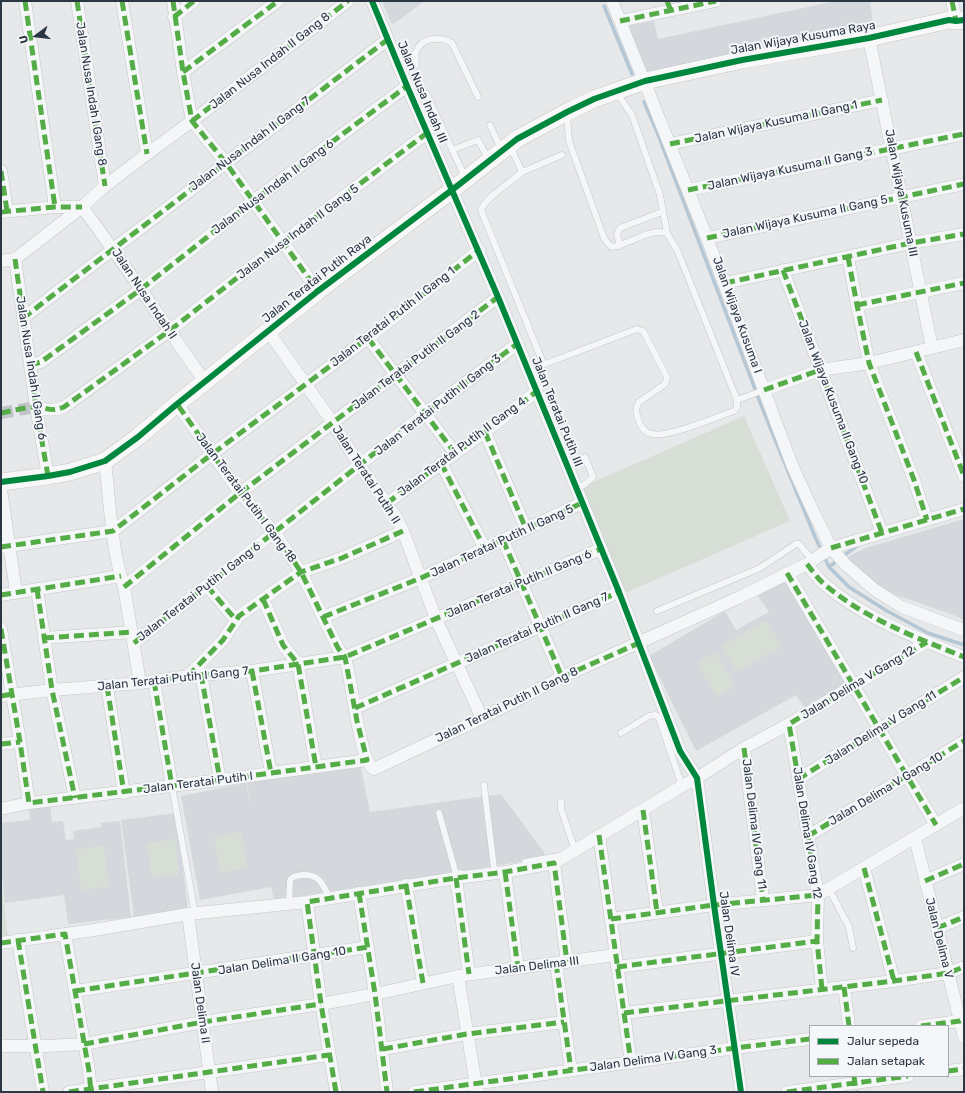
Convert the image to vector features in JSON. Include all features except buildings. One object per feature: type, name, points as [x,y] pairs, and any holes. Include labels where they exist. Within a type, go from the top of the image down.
[{"type":"street","points":[[26,1],[55,207]]},
{"type":"street","name":"Jalan Nusa Indah I Gang 8","points":[[77,1],[105,186]]},
{"type":"street","points":[[122,1],[147,154]]},
{"type":"street","points":[[173,1],[174,16],[192,121],[226,163],[318,291]]},
{"type":"street","points":[[174,16],[194,1]]},
{"type":"street","points":[[183,72],[278,1]]},
{"type":"street","name":"Jalan Nusa Indah II Gang 8","points":[[192,121],[348,1]]},
{"type":"street","name":"Jalan Nusa Indah III","points":[[372,1],[387,40],[452,190]]},
{"type":"street","name":"Jalan Wijaya Kusuma I","points":[[612,1],[708,238],[762,391],[792,465],[835,554]]},
{"type":"street","points":[[620,21],[669,6],[716,1]]},
{"type":"street","name":"Jalan Wijaya Kusuma Raya","points":[[645,81],[742,60],[869,38],[957,15]]},
{"type":"street","name":"Jalan Wijaya Kusuma III","points":[[869,38],[932,348]]},
{"type":"street","name":"Jalan Nusa Indah II Gang 7","points":[[23,318],[387,40]]},
{"type":"street","name":"Jalan Teratai Putih Raya","points":[[1,482],[70,472],[105,460],[138,437],[318,291],[518,139],[594,99],[645,81]]},
{"type":"street","name":"Jalan Nusa Indah II Gang 6","points":[[30,363],[34,364],[41,362],[140,290],[253,202],[407,86]]},
{"type":"street","name":"Jalan Wijaya Kusuma II Gang 1","points":[[670,144],[882,100]]},
{"type":"street","points":[[1,261],[15,259],[82,207],[105,186],[192,121]]},
{"type":"street","name":"Jalan Nusa Indah II Gang 5","points":[[36,407],[56,410],[64,407],[169,331],[427,133]]},
{"type":"street","name":"Jalan Wijaya Kusuma II Gang 3","points":[[688,190],[964,134]]},
{"type":"street","points":[[1,171],[4,212],[55,207],[82,207]]},
{"type":"street","name":"Jalan Wijaya Kusuma II Gang 5","points":[[708,238],[964,184]]},
{"type":"street","name":"Jalan Teratai Putih III","points":[[452,190],[479,250],[619,592],[680,751],[697,778]]},
{"type":"street","name":"Jalan Nusa Indah II","points":[[82,207],[114,249],[140,290],[205,382]]},
{"type":"street","points":[[725,283],[911,243],[964,234]]},
{"type":"street","name":"Jalan Teratai Putih II Gang 1","points":[[113,531],[212,454],[368,338],[479,250]]},
{"type":"street","points":[[848,257],[869,362],[914,480],[927,520]]},
{"type":"street","name":"Jalan Nusa Indah I Gang 6","points":[[15,259],[36,407],[48,476]]},
{"type":"street","name":"Jalan Wijaya Kusuma II Gang 10","points":[[783,270],[882,533]]},
{"type":"street","points":[[857,304],[964,283]]},
{"type":"street","name":"Jalan Teratai Putih II Gang 2","points":[[122,581],[396,376],[498,297]]},
{"type":"street","name":"Jalan Teratai Putih II","points":[[268,331],[333,423],[360,466],[396,517],[403,531],[436,619],[482,718]]},
{"type":"street","points":[[368,338],[455,453]]},
{"type":"street","points":[[762,391],[820,370],[869,362],[964,340]]},
{"type":"street","name":"Jalan Teratai Putih II Gang 3","points":[[360,466],[424,414],[517,344]]},
{"type":"street","points":[[916,352],[964,476]]},
{"type":"street","name":"Jalan Teratai Putih II Gang 4","points":[[387,504],[485,432],[537,391]]},
{"type":"street","name":"Jalan Teratai Putih I Gang 18","points":[[177,404],[240,493],[275,533],[301,572],[338,648],[345,657],[367,760]]},
{"type":"street","points":[[485,432],[526,529]]},
{"type":"street","points":[[105,460],[113,531],[140,683]]},
{"type":"street","points":[[441,463],[485,549]]},
{"type":"street","name":"Jalan Teratai Putih I Gang 6","points":[[133,638],[207,586],[360,466]]},
{"type":"street","points":[[1,489],[5,546],[16,592]]},
{"type":"street","name":"Jalan Teratai Putih II Gang 5","points":[[322,617],[421,578],[582,503]]},
{"type":"street","points":[[639,643],[738,598],[812,561],[835,554],[882,533],[964,509]]},
{"type":"street","points":[[5,546],[113,531]]},
{"type":"street","points":[[188,676],[223,640],[236,620],[301,572],[342,558],[403,531]]},
{"type":"street","points":[[502,540],[562,677]]},
{"type":"street","name":"Jalan Teratai Putih II Gang 6","points":[[345,657],[522,584],[601,549]]},
{"type":"street","points":[[835,554],[875,590],[902,606],[964,630]]},
{"type":"street","points":[[812,561],[822,582],[852,604],[889,626],[964,657]]},
{"type":"street","points":[[787,573],[936,825]]},
{"type":"street","points":[[1,595],[37,589],[122,581]]},
{"type":"street","points":[[207,586],[236,620]]},
{"type":"street","points":[[37,589],[52,690],[75,798]]},
{"type":"street","name":"Jalan Teratai Putih II Gang 7","points":[[355,708],[619,592]]},
{"type":"street","points":[[263,599],[283,645],[298,664],[316,767]]},
{"type":"street","points":[[1,629],[7,695],[20,742],[29,803]]},
{"type":"street","points":[[44,638],[133,638]]},
{"type":"street","name":"Jalan Delima V Gang 12","points":[[789,724],[927,642]]},
{"type":"street","name":"Jalan Teratai Putih II Gang 8","points":[[367,760],[372,768],[376,768],[482,718],[562,677],[639,643]]},
{"type":"street","name":"Jalan Teratai Putih I Gang 7","points":[[7,695],[140,683],[201,674],[252,671],[345,657]]},
{"type":"street","points":[[252,671],[271,773]]},
{"type":"street","points":[[201,674],[220,780]]},
{"type":"street","name":"Jalan Delima V Gang 11","points":[[798,779],[964,677]]},
{"type":"street","points":[[154,681],[172,786]]},
{"type":"street","points":[[107,686],[124,793]]},
{"type":"street","points":[[1,943],[191,914],[306,902],[556,861],[697,778],[744,748],[789,724]]},
{"type":"street","name":"Jalan Delima IV Gang 12","points":[[789,724],[818,895],[817,941],[822,989]]},
{"type":"street","name":"Jalan Delima V Gang 10","points":[[808,836],[964,741]]},
{"type":"street","points":[[1,744],[20,742]]},
{"type":"street","name":"Jalan Delima IV Gang 11","points":[[744,748],[763,900]]},
{"type":"street","name":"Jalan Teratai Putih I","points":[[1,809],[29,803],[124,793],[367,760]]},
{"type":"street","name":"Jalan Delima IV","points":[[697,778],[741,1092]]},
{"type":"street","points":[[818,895],[964,808]]},
{"type":"street","points":[[643,810],[657,912]]},
{"type":"street","points":[[599,835],[631,1062]]},
{"type":"street","name":"Jalan Delima V","points":[[915,838],[936,928],[962,1020],[964,1037]]},
{"type":"street","points":[[556,861],[564,1022],[571,1070]]},
{"type":"street","points":[[925,881],[964,864]]},
{"type":"street","points":[[864,868],[894,981]]},
{"type":"street","points":[[500,870],[518,968]]},
{"type":"street","points":[[456,878],[467,1034],[476,1088]]},
{"type":"street","points":[[406,885],[423,983]]},
{"type":"street","points":[[359,893],[383,1049],[387,1092]]},
{"type":"street","name":"Jalan Delima IV Gang 11","points":[[611,919],[714,905],[818,895]]},
{"type":"street","points":[[306,902],[336,1092]]},
{"type":"street","name":"Jalan Delima II","points":[[191,914],[196,974],[212,1092]]},
{"type":"street","points":[[936,928],[964,917]]},
{"type":"street","points":[[65,934],[91,1091]]},
{"type":"street","points":[[18,940],[44,1092]]},
{"type":"street","points":[[617,968],[817,941]]},
{"type":"street","name":"Jalan Delima II Gang 10","points":[[75,991],[368,947]]},
{"type":"street","name":"Jalan Delima III","points":[[1,1046],[84,1044],[203,1022],[321,1004],[463,975],[616,955]]},
{"type":"street","points":[[624,1013],[894,981],[948,973],[964,967]]},
{"type":"street","points":[[844,987],[849,1025]]},
{"type":"street","points":[[928,1025],[962,1020]]},
{"type":"street","points":[[383,1049],[467,1034],[564,1022]]},
{"type":"street","name":"Jalan Delima IV Gang 3","points":[[414,1092],[476,1088],[571,1070],[809,1039]]},
{"type":"street","points":[[69,1092],[91,1091],[329,1055]]},
{"type":"street","points":[[949,1071],[964,1069]]},
{"type":"street","points":[[787,1092],[901,1077]]},
{"type":"lane","points":[[416,65],[415,54],[418,47],[425,42],[437,38],[445,39],[452,43],[478,97]]},
{"type":"lane","points":[[426,92],[466,179]]},
{"type":"lane","points":[[562,155],[522,172],[489,199],[483,205],[481,210],[543,363],[545,364],[640,328],[643,330],[667,378],[665,384],[637,405],[636,411],[638,421],[645,432],[658,435],[678,430],[734,411],[737,408],[736,400],[678,252],[667,233],[660,196],[632,114],[616,92]]},
{"type":"lane","points":[[567,112],[569,141],[604,238],[611,247],[620,246],[654,232],[667,233]]},
{"type":"lane","points":[[490,125],[500,152]]},
{"type":"lane","points":[[452,150],[478,140],[500,152],[522,172]]},
{"type":"lane","points":[[620,246],[617,234],[620,228],[662,212]]},
{"type":"lane","points":[[736,400],[762,391]]},
{"type":"lane","points":[[576,488],[584,485],[593,477],[584,458]]},
{"type":"lane","points":[[657,611],[760,568],[796,544],[799,544],[812,561]]},
{"type":"lane","points":[[621,733],[649,716],[655,715],[659,718],[682,786]]},
{"type":"lane","points":[[439,813],[456,874],[500,870],[484,785]]},
{"type":"lane","points":[[172,786],[191,914]]},
{"type":"lane","points":[[561,802],[561,809],[575,850]]},
{"type":"lane","points":[[289,904],[290,880],[295,876],[315,876],[330,898]]},
{"type":"lane","points":[[829,889],[849,927],[854,948]]},
{"type":"shaded area","points":[[382,1],[425,1],[392,25]]},
{"type":"shaded area","points":[[836,1],[870,1],[873,25],[646,74],[628,26],[654,21],[658,39]]},
{"type":"shaded area","points":[[744,416],[790,521],[625,593],[580,488]]},
{"type":"shaded area","points":[[964,519],[964,620],[896,595],[859,574],[844,559],[865,548]]},
{"type":"shaded area","points":[[785,578],[852,686],[808,713],[796,695],[696,751],[649,656],[725,611],[736,630],[769,612],[758,596]]},
{"type":"shaded area","points":[[766,620],[782,647],[736,672],[721,646]]},
{"type":"shaded area","points":[[716,652],[735,686],[717,697],[697,663]]},
{"type":"shaded area","points":[[360,764],[370,812],[501,794],[544,852],[545,858],[274,900],[271,887],[200,900],[181,796],[246,783],[251,806],[247,782]]},
{"type":"shaded area","points":[[50,805],[52,822],[63,821],[66,840],[74,839],[73,831],[101,827],[101,823],[120,821],[131,917],[68,924],[64,895],[5,903],[1,870],[1,823],[30,820],[29,807]]},
{"type":"shaded area","points":[[176,813],[188,910],[134,917],[121,820]]},
{"type":"shaded area","points":[[241,832],[247,868],[220,873],[214,837]]},
{"type":"shaded area","points":[[175,839],[179,874],[152,877],[147,843]]},
{"type":"shaded area","points":[[104,846],[109,887],[81,890],[76,849]]},
{"type":"shaded area","points":[[1,876],[8,939],[1,940]]},
{"type":"waterway","points":[[604,6],[632,74]]},
{"type":"waterway","points":[[644,102],[657,132],[761,405],[815,537],[829,567],[849,587],[887,611],[928,633],[964,645]]},
{"type":"waterway","points":[[829,567],[858,545]]},
{"type":"tunnel","points":[[1,413],[36,407]]},
{"type":"marked path","points":[[25,1],[55,207]]},
{"type":"marked path","points":[[77,1],[105,186]]},
{"type":"marked path","points":[[122,1],[147,154]]},
{"type":"marked path","points":[[173,1],[183,72],[192,121],[226,163],[318,291]]},
{"type":"marked path","points":[[174,17],[194,1]]},
{"type":"marked path","points":[[183,72],[278,1]]},
{"type":"marked path","points":[[192,121],[348,1]]},
{"type":"marked path","points":[[667,1],[671,11]]},
{"type":"marked path","points":[[620,21],[716,1]]},
{"type":"marked path","points":[[952,1],[956,21]]},
{"type":"marked path","points":[[23,318],[387,40]]},
{"type":"marked path","points":[[30,363],[34,364],[41,362],[140,290],[253,201],[407,86]]},
{"type":"marked path","points":[[670,144],[882,100]]},
{"type":"marked path","points":[[1,413],[32,407],[52,410],[64,407],[169,331],[427,133]]},
{"type":"marked path","points":[[688,190],[964,134]]},
{"type":"marked path","points":[[1,171],[7,211]]},
{"type":"marked path","points":[[707,238],[964,184]]},
{"type":"marked path","points":[[1,212],[55,207],[82,207]]},
{"type":"marked path","points":[[725,283],[911,243],[964,234]]},
{"type":"marked path","points":[[1,547],[113,531],[212,454],[368,338],[479,250]]},
{"type":"marked path","points":[[848,257],[869,363],[914,480],[927,520]]},
{"type":"marked path","points":[[15,259],[36,407],[48,476]]},
{"type":"marked path","points":[[783,270],[882,533]]},
{"type":"marked path","points":[[857,305],[964,283]]},
{"type":"marked path","points":[[124,587],[240,493],[498,297]]},
{"type":"marked path","points":[[368,338],[455,453]]},
{"type":"marked path","points":[[134,643],[424,414],[517,344]]},
{"type":"marked path","points":[[916,352],[964,476]]},
{"type":"marked path","points":[[764,390],[820,370]]},
{"type":"marked path","points":[[387,503],[485,432],[537,391],[536,389]]},
{"type":"marked path","points":[[1,629],[29,803],[220,780],[367,760],[357,721],[345,657],[338,648],[301,572],[275,533],[240,493],[177,404]]},
{"type":"marked path","points":[[485,432],[526,529]]},
{"type":"marked path","points":[[441,463],[485,549]]},
{"type":"marked path","points":[[323,617],[421,578],[582,503]]},
{"type":"marked path","points":[[831,548],[964,509]]},
{"type":"marked path","points":[[188,676],[223,640],[239,616],[301,572],[342,558],[403,531]]},
{"type":"marked path","points":[[503,540],[562,677],[639,643]]},
{"type":"marked path","points":[[140,683],[188,676],[252,671],[345,657],[601,549]]},
{"type":"marked path","points":[[807,564],[823,583],[855,607],[890,626],[964,657]]},
{"type":"marked path","points":[[787,573],[936,825]]},
{"type":"marked path","points":[[1,595],[121,576]]},
{"type":"marked path","points":[[207,586],[236,620]]},
{"type":"marked path","points":[[37,589],[52,690],[75,798]]},
{"type":"marked path","points":[[355,708],[619,592]]},
{"type":"marked path","points":[[263,599],[283,645],[298,664],[316,767]]},
{"type":"marked path","points":[[44,638],[132,632]]},
{"type":"marked path","points":[[822,989],[817,941],[818,895],[789,724],[927,642]]},
{"type":"marked path","points":[[252,671],[271,773]]},
{"type":"marked path","points":[[201,674],[220,780]]},
{"type":"marked path","points":[[798,779],[964,677]]},
{"type":"marked path","points":[[154,681],[172,786]]},
{"type":"marked path","points":[[107,686],[124,793]]},
{"type":"marked path","points":[[1,696],[12,694]]},
{"type":"marked path","points":[[808,836],[964,741]]},
{"type":"marked path","points":[[1,744],[20,742]]},
{"type":"marked path","points":[[744,748],[763,900]]},
{"type":"marked path","points":[[643,810],[657,912]]},
{"type":"marked path","points":[[599,835],[631,1063]]},
{"type":"marked path","points":[[336,1092],[321,1004],[307,902],[456,878],[505,872],[554,863],[567,962]]},
{"type":"marked path","points":[[925,881],[964,864]]},
{"type":"marked path","points":[[864,868],[894,981]]},
{"type":"marked path","points":[[505,872],[518,968]]},
{"type":"marked path","points":[[456,878],[469,974]]},
{"type":"marked path","points":[[406,885],[423,983]]},
{"type":"marked path","points":[[359,893],[375,994],[387,1092]]},
{"type":"marked path","points":[[611,919],[714,905],[818,895]]},
{"type":"marked path","points":[[937,928],[964,917]]},
{"type":"marked path","points":[[1,943],[65,934],[89,1071],[91,1092]]},
{"type":"marked path","points":[[18,940],[43,1092]]},
{"type":"marked path","points":[[617,967],[817,941]]},
{"type":"marked path","points":[[75,991],[368,947]]},
{"type":"marked path","points":[[556,963],[571,1070]]},
{"type":"marked path","points":[[624,1013],[894,981],[948,973],[964,967]]},
{"type":"marked path","points":[[844,987],[849,1025]]},
{"type":"marked path","points":[[84,1044],[203,1022],[321,1004]]},
{"type":"marked path","points":[[929,1025],[960,1021],[964,1019]]},
{"type":"marked path","points":[[383,1049],[467,1034],[564,1022]]},
{"type":"marked path","points":[[414,1092],[809,1039]]},
{"type":"marked path","points":[[69,1092],[329,1055]]},
{"type":"marked path","points":[[949,1071],[964,1069]]},
{"type":"marked path","points":[[854,1077],[856,1092]]},
{"type":"marked path","points":[[787,1092],[900,1077]]},
{"type":"cycle path","points":[[372,1],[498,297],[619,592],[680,751],[697,778],[741,1092]]},
{"type":"cycle path","points":[[1,482],[70,472],[105,461],[138,437],[318,291],[517,139],[594,99],[645,81],[742,60],[869,38],[949,20],[964,20]]}]
